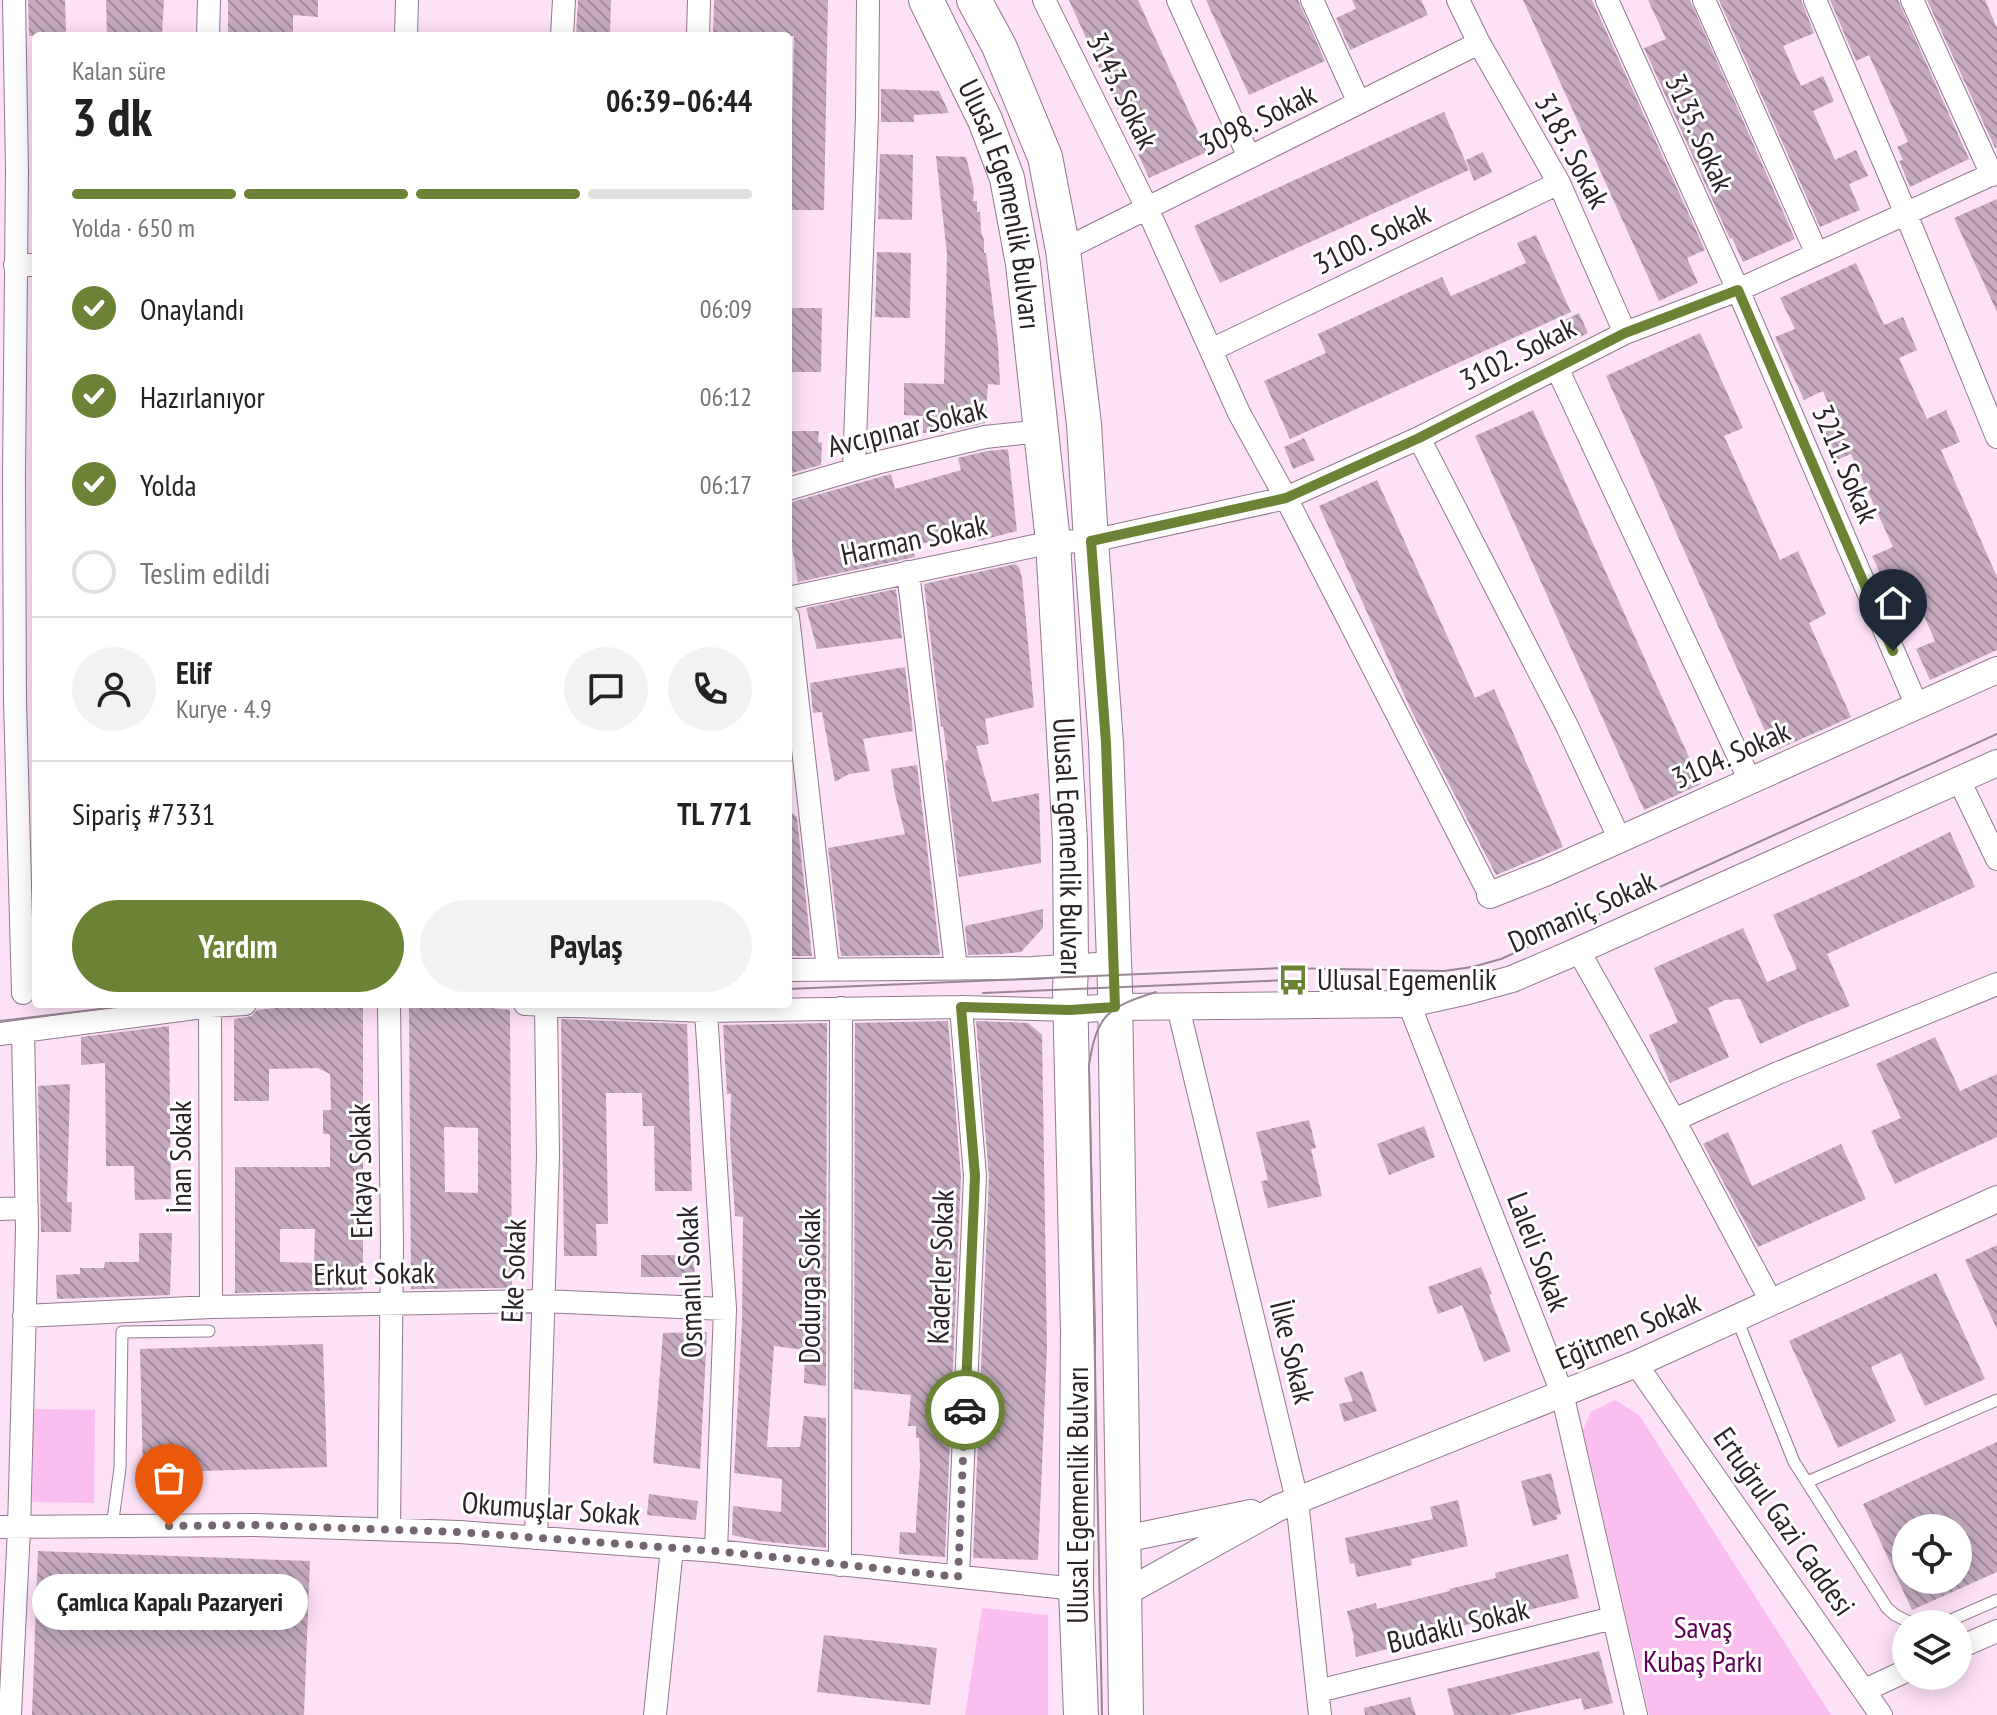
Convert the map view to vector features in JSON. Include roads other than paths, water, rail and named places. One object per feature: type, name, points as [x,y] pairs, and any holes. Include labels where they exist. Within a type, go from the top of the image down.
[{"type":"main road","name":"Ulusal Egemenlik Bulvarı","points":[[926,0],[985,120],[1007,178],[1023,264],[1053,542],[1070,841],[1070,1010],[1078,1332],[1076,1589],[1081,1715]]},
{"type":"main road","name":"Ulusal Egemenlik Bulvarı","points":[[974,0],[999,46],[1045,157],[1063,250],[1084,424],[1106,743],[1114,963],[1126,1715]]},
{"type":"street","points":[[0,996],[30,992],[11,924],[7,702],[7,365],[17,255],[17,170],[8,87],[14,0]]},
{"type":"street","points":[[208,32],[209,0]]},
{"type":"street","points":[[406,32],[407,0]]},
{"type":"street","points":[[562,32],[564,0]]},
{"type":"street","points":[[698,32],[699,0]]},
{"type":"street","points":[[854,469],[868,0]]},
{"type":"street","name":"3143. Sokak","points":[[1044,0],[1147,208],[1239,413],[1286,498],[1490,895]]},
{"type":"street","points":[[1178,0],[1249,157]]},
{"type":"street","points":[[1312,0],[1359,103]]},
{"type":"street","name":"3185. Sokak","points":[[1458,0],[1559,183],[1625,333]]},
{"type":"street","name":"3135. Sokak","points":[[1607,0],[1738,290]]},
{"type":"street","points":[[1704,0],[1817,254]]},
{"type":"street","points":[[1815,0],[1997,437]]},
{"type":"street","points":[[1912,0],[1994,173]]},
{"type":"street","name":"3098. Sokak","points":[[1063,250],[1479,43]]},
{"type":"street","name":"3102. Sokak","points":[[1053,542],[1091,541],[1286,498],[1419,438],[1625,333],[1738,290],[1994,173]]},
{"type":"street","name":"3100. Sokak","points":[[1211,350],[1559,183]]},
{"type":"street","name":"3211. Sokak","points":[[1738,290],[1917,706]]},
{"type":"street","points":[[1557,368],[1750,781]]},
{"type":"street","name":"Avcıpınar Sokak","points":[[792,488],[985,437],[1042,431]]},
{"type":"street","points":[[1419,438],[1567,726],[1620,840]]},
{"type":"street","name":"Harman Sokak","points":[[792,597],[1053,542]]},
{"type":"street","points":[[908,572],[956,968]]},
{"type":"street","points":[[792,652],[828,969]]},
{"type":"street","name":"3104. Sokak","points":[[1490,895],[1620,840],[1997,670]]},
{"type":"street","name":"Domaniç Sokak","points":[[1070,1010],[1409,1004],[1468,991],[1512,979],[1997,763]]},
{"type":"street","points":[[1959,780],[1997,859]]},
{"type":"street","points":[[1578,950],[1772,1303]]},
{"type":"street","points":[[792,970],[1114,963]]},
{"type":"street","points":[[1674,1120],[1778,1073],[1997,984]]},
{"type":"street","name":"Laleli Sokak","points":[[1409,1004],[1562,1393],[1636,1715]]},
{"type":"street","points":[[621,1008],[706,1011],[961,1007],[1070,1010]]},
{"type":"street","name":"Kaderler Sokak","points":[[958,1577],[975,1176],[961,1007]]},
{"type":"street","name":"İlke Sokak","points":[[1178,1007],[1288,1504],[1320,1715]]},
{"type":"street","points":[[0,1034],[195,1008]]},
{"type":"street","name":"İnan Sokak","points":[[210,1008],[211,1307]]},
{"type":"street","name":"Erkaya Sokak","points":[[389,1008],[389,1530]]},
{"type":"street","name":"Eke Sokak","points":[[536,1008],[548,1156],[536,1538]]},
{"type":"street","name":"Dodurga Sokak","points":[[840,1565],[841,1008]]},
{"type":"street","name":"Osmanlı Sokak","points":[[706,1011],[725,1309],[716,1551]]},
{"type":"street","points":[[10,1715],[6,1668],[10,1528],[23,1361],[27,1208],[23,1031]]},
{"type":"street","name":"Eğitmen Sokak","points":[[1125,1593],[1288,1504],[1636,1364],[1997,1199]]},
{"type":"street","points":[[0,1209],[27,1208]]},
{"type":"street","name":"Erkut Sokak","points":[[24,1316],[211,1307],[543,1301],[725,1309]]},
{"type":"street","points":[[0,1361],[23,1361]]},
{"type":"street","name":"Ertuğrul Gazi Caddesi","points":[[1636,1364],[1881,1715]]},
{"type":"street","name":"Eğitmen Sokak","points":[[1124,1539],[1288,1504]]},
{"type":"street","name":"Okumuşlar Sokak","points":[[10,1528],[254,1525],[459,1532],[716,1551],[1076,1589]]},
{"type":"street","points":[[655,1715],[672,1548]]},
{"type":"street","name":"Budaklı Sokak","points":[[1318,1691],[1613,1618]]},
{"type":"street","points":[[1972,1642],[1997,1631]]},
{"type":"street","points":[[1865,1690],[1892,1677]]},
{"type":"lane","points":[[1737,1319],[1794,1462],[1892,1612]]},
{"type":"lane","points":[[112,1527],[120,1468],[122,1332],[209,1331]]},
{"type":"lane","points":[[1807,1482],[1997,1400]]},
{"type":"lane","points":[[1972,1611],[1997,1600]]},
{"type":"tram line","points":[[792,989],[1281,968],[1444,971],[1472,967],[1501,959],[1997,734]]},
{"type":"tram line","points":[[983,993],[1287,980]]},
{"type":"tram line","points":[[1102,1715],[1089,1065],[1096,1034],[1108,1015],[1126,1003],[1156,992]]},
{"type":"tram line","points":[[0,1021],[109,1008]]},
{"type":"place","name":"Ulusal Egemenlik","points":[[1293,980]]},
{"type":"place","name":"Çamlıca Kapalı Pazaryeri","points":[[169,1526]]},
{"type":"park label","name":"Savaş Kubaş Parkı","points":[[1703,1645]]}]
